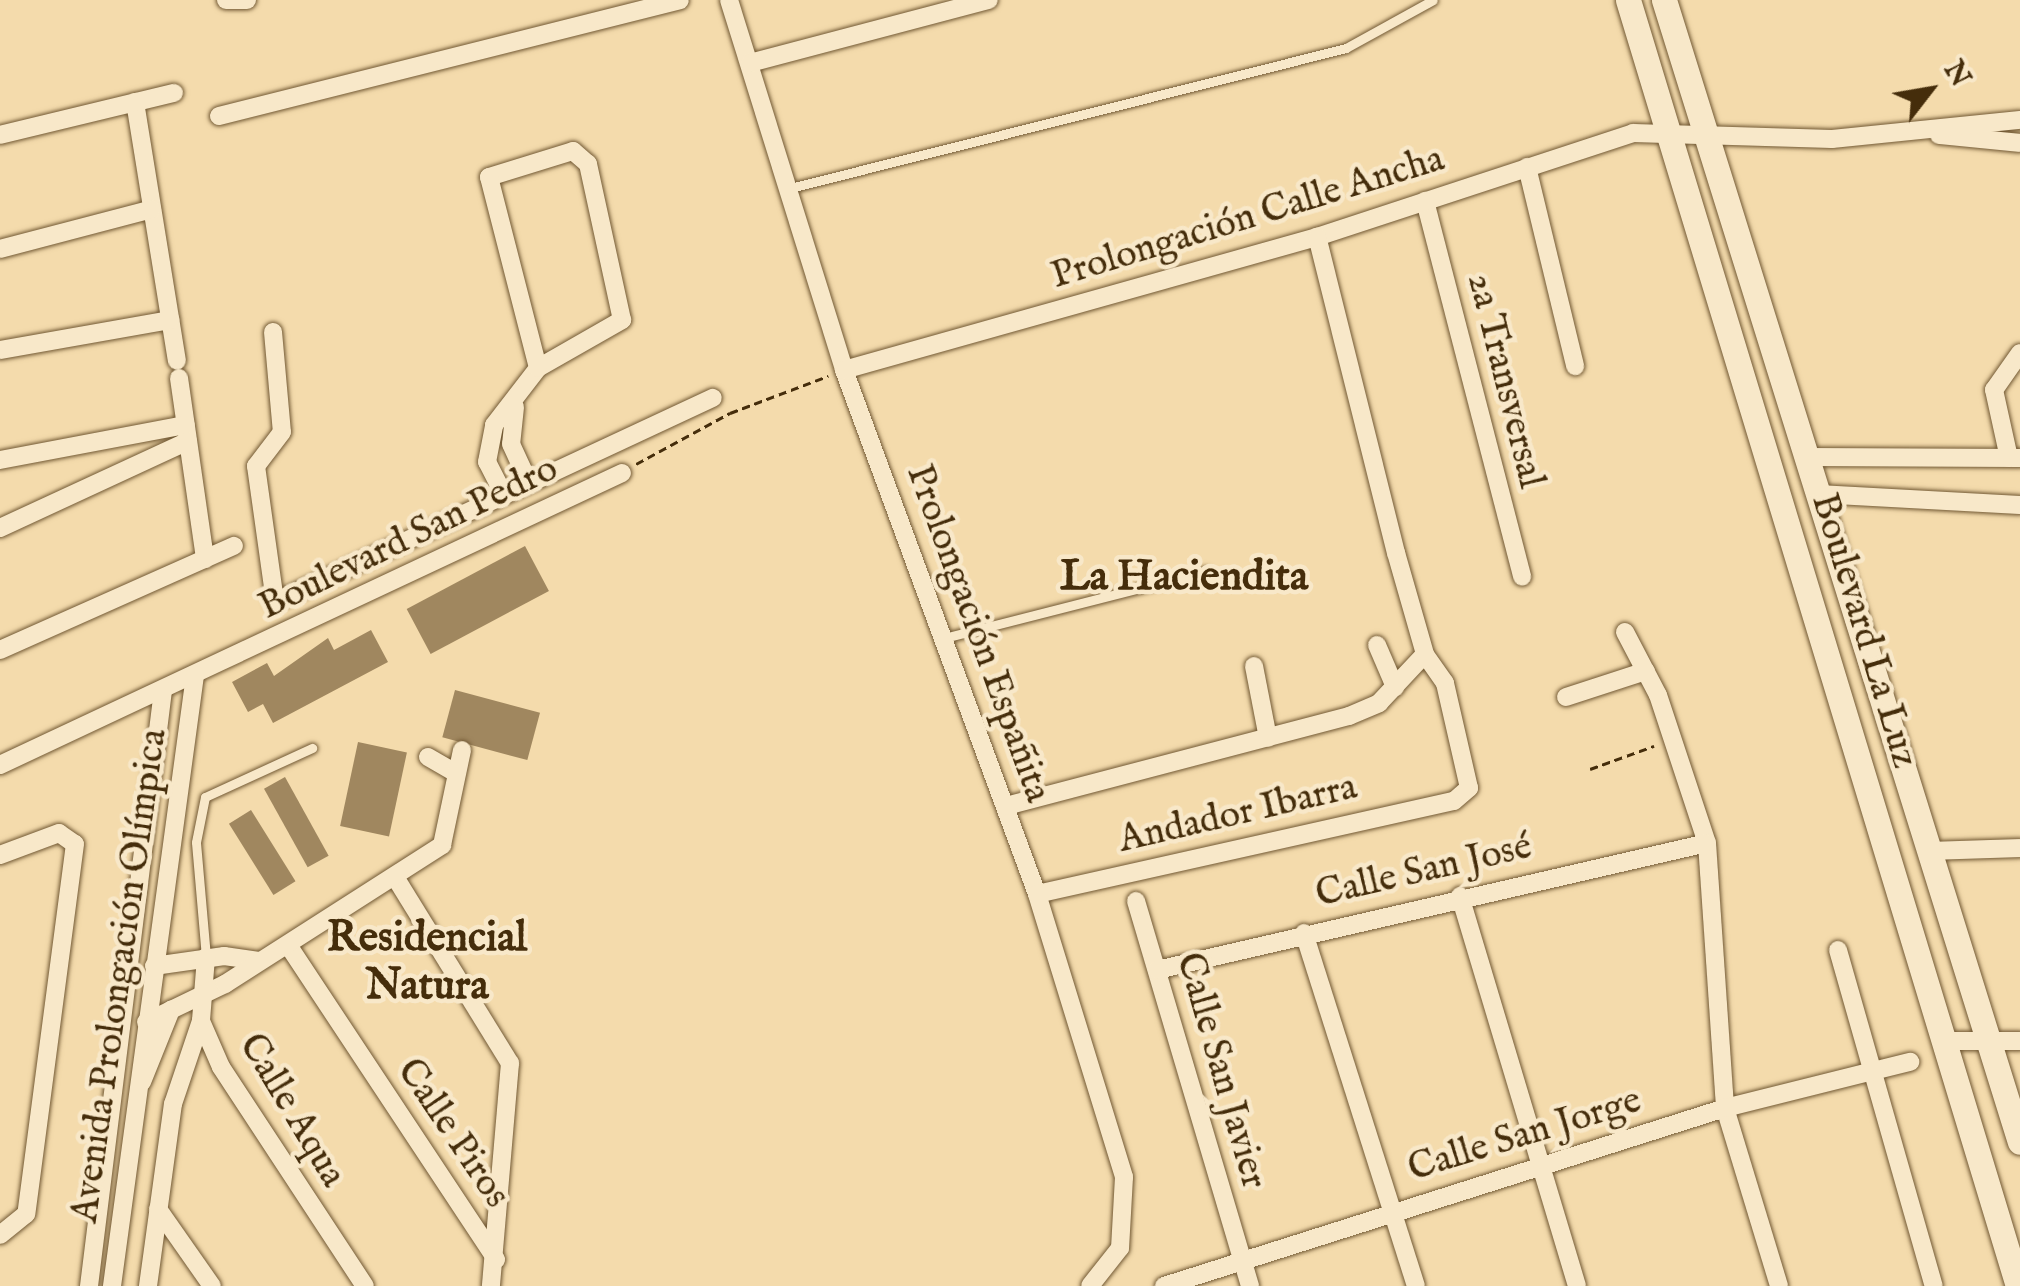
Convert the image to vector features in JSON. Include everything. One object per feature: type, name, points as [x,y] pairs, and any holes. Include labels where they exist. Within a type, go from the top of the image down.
[{"type":"main road","name":"Boulevard La Luz","points":[[1628,0],[1948,1041],[2018,1286]]},
{"type":"main road","name":"Boulevard La Luz","points":[[1664,0],[2020,1142]]},
{"type":"street","points":[[226,0],[247,0]]},
{"type":"street","points":[[218,116],[680,0]]},
{"type":"street","name":"Prolongación Españita","points":[[729,0],[794,187],[844,370],[1037,894],[1124,1177],[1120,1248],[1090,1286]]},
{"type":"street","points":[[750,64],[988,0]]},
{"type":"street","points":[[0,135],[174,93]]},
{"type":"street","points":[[135,102],[204,559]]},
{"type":"street","points":[[1668,132],[1708,142],[1919,133],[2020,120]]},
{"type":"street","name":"Prolongación Calle Ancha","points":[[844,370],[1316,237],[1633,133],[1668,132]]},
{"type":"street","points":[[1919,133],[2020,143]]},
{"type":"street","points":[[503,493],[487,450],[494,425],[515,407],[538,368],[622,320],[588,164],[573,152],[489,177],[538,368]]},
{"type":"street","points":[[1527,167],[1575,366]]},
{"type":"street","name":"2a Transversal","points":[[1425,202],[1522,577]]},
{"type":"street","points":[[0,249],[152,210]]},
{"type":"street","points":[[1006,806],[1368,708],[1429,658],[1316,237]]},
{"type":"street","points":[[0,350],[170,320]]},
{"type":"street","name":"Boulevard San Pedro","points":[[274,332],[282,432],[256,466],[274,602],[528,480],[713,398]]},
{"type":"street","points":[[1807,457],[2014,458],[1994,390],[2020,353]]},
{"type":"street","points":[[515,407],[511,444],[528,480]]},
{"type":"street","points":[[0,460],[187,433]]},
{"type":"street","points":[[0,528],[187,433]]},
{"type":"street","name":"Boulevard San Pedro","points":[[0,764],[622,473]]},
{"type":"street","points":[[1818,494],[2020,505]]},
{"type":"street","points":[[473,508],[485,539]]},
{"type":"street","points":[[0,649],[234,546]]},
{"type":"street","points":[[1625,632],[1674,739],[1707,843],[1725,1108],[1779,1286]]},
{"type":"street","points":[[1377,645],[1395,687]]},
{"type":"street","name":"Andador Ibarra","points":[[1037,894],[1454,801],[1469,779],[1429,658]]},
{"type":"street","points":[[1254,666],[1268,738]]},
{"type":"street","points":[[1566,697],[1646,671]]},
{"type":"street","name":"Avenida Prolongación Olímpica","points":[[112,1286],[195,675]]},
{"type":"street","name":"Avenida Prolongación Olímpica","points":[[89,1286],[162,690]]},
{"type":"street","points":[[146,1022],[288,945],[395,876],[448,836],[462,750]]},
{"type":"street","points":[[428,757],[456,773]]},
{"type":"street","points":[[0,855],[59,833],[76,844],[26,1214],[0,1235]]},
{"type":"street","name":"Calle San José","points":[[1157,970],[1460,896],[1707,843]]},
{"type":"street","points":[[1930,851],[2020,848]]},
{"type":"street","points":[[140,876],[166,879]]},
{"type":"street","points":[[395,876],[510,1062],[491,1286]]},
{"type":"street","points":[[1460,896],[1577,1286]]},
{"type":"street","name":"Calle San Javier","points":[[1136,901],[1250,1286]]},
{"type":"street","points":[[1304,933],[1416,1286]]},
{"type":"street","name":"Calle Piros","points":[[288,945],[496,1259]]},
{"type":"street","points":[[1838,950],[1868,1073],[1934,1286]]},
{"type":"street","points":[[154,966],[206,957],[259,961]]},
{"type":"street","name":"Calle Aqua","points":[[206,957],[201,1021],[240,1101],[365,1286]]},
{"type":"street","points":[[136,1090],[172,1010]]},
{"type":"street","points":[[148,1286],[173,1104],[201,1021]]},
{"type":"street","points":[[1948,1041],[2020,1042]]},
{"type":"street","name":"Calle San Jorge","points":[[1164,1286],[1725,1108],[1910,1062]]},
{"type":"street","points":[[158,1209],[212,1286]]},
{"type":"lane","points":[[794,187],[1346,48],[1433,0]]},
{"type":"lane","points":[[944,638],[1206,571]]},
{"type":"lane","points":[[206,957],[198,828],[206,797],[226,781],[312,748]]},
{"type":"path","points":[[622,473],[730,413],[844,370]]},
{"type":"path","points":[[1590,769],[1674,739]]},
{"type":"building","points":[[525,546],[549,591],[431,654],[407,609]]},
{"type":"building","points":[[371,630],[388,662],[273,723],[263,704],[248,712],[232,682],[267,663],[274,676],[328,638],[334,650]]},
{"type":"building","points":[[455,690],[540,713],[527,760],[442,737]]},
{"type":"building","points":[[358,742],[407,752],[389,837],[340,826]]},
{"type":"building","points":[[285,777],[329,856],[308,867],[264,789]]},
{"type":"building","points":[[251,810],[296,881],[273,895],[229,824]]},
{"type":"district","name":"La Haciendita","points":[[1184,578]]},
{"type":"district","name":"Residencial Natura","points":[[427,963]]}]
